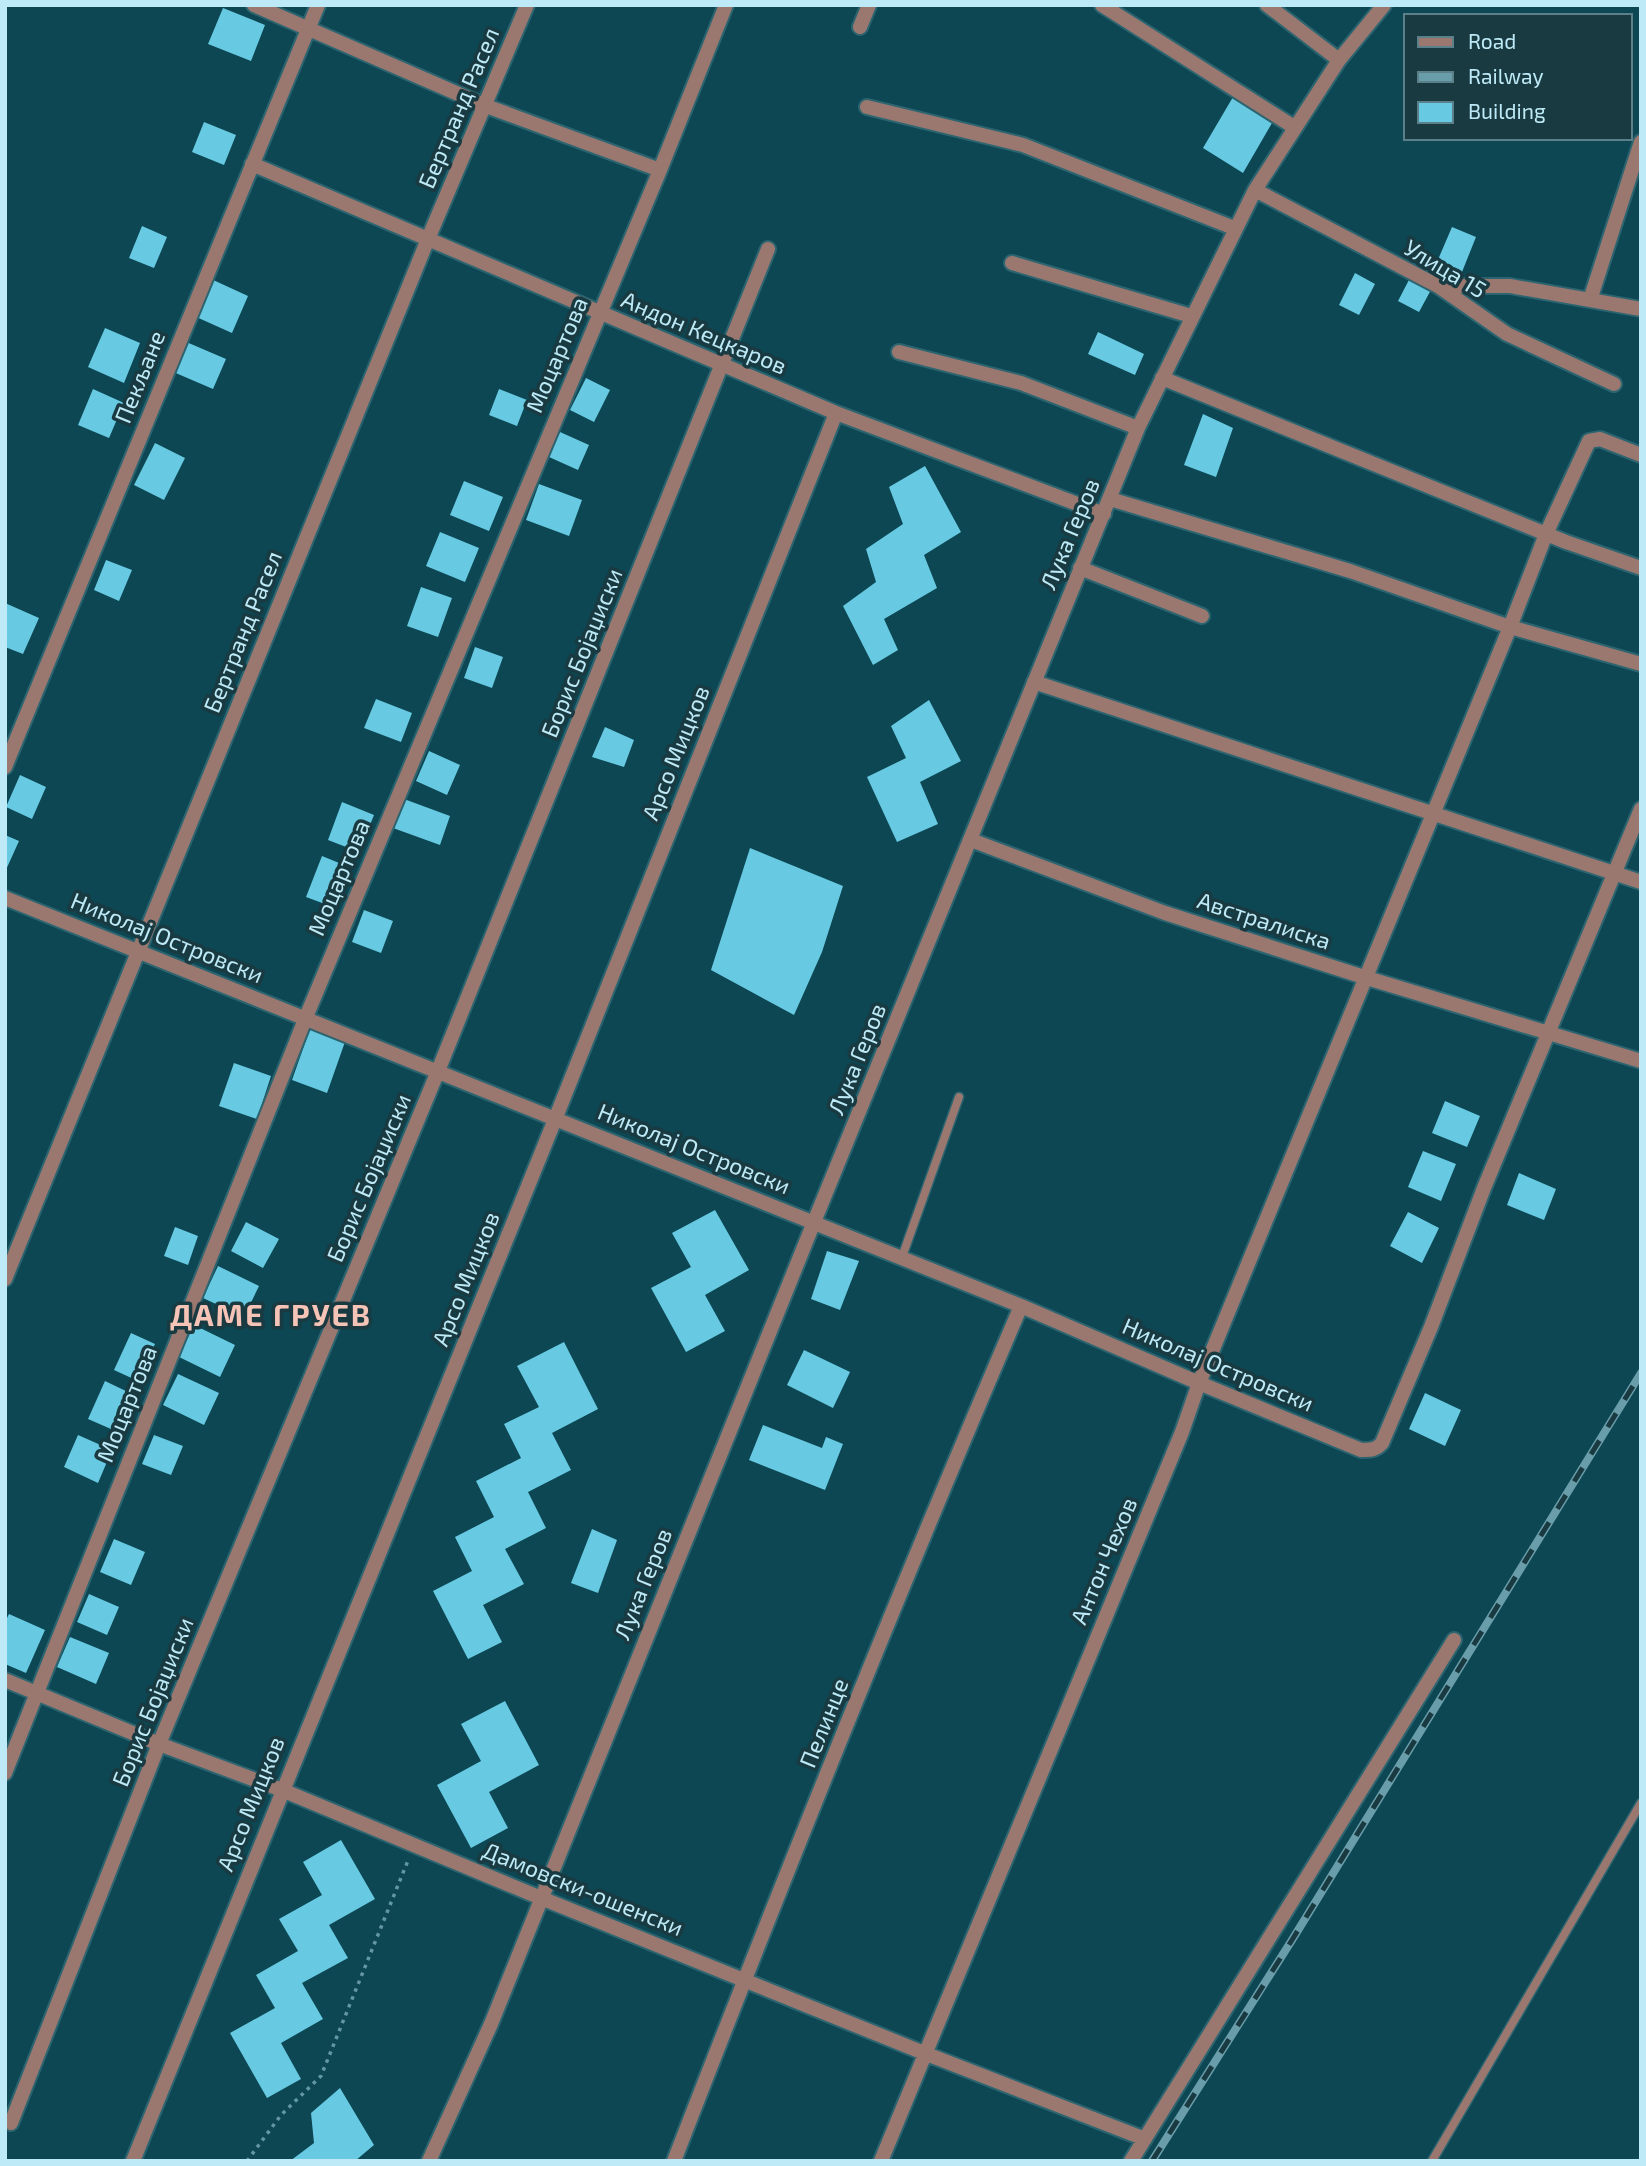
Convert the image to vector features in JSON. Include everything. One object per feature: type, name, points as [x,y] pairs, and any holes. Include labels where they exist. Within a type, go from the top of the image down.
[{"type":"street","points":[[254,5],[486,106],[660,170]]},
{"type":"street","name":"Пекљане","points":[[5,767],[317,5]]},
{"type":"street","name":"Бертранд Расел","points":[[5,1279],[428,239],[527,5]]},
{"type":"street","name":"Моцартова","points":[[5,1773],[306,1017],[660,170],[726,5]]},
{"type":"street","points":[[860,27],[869,5]]},
{"type":"street","points":[[1102,5],[1294,127]]},
{"type":"street","points":[[1267,5],[1339,60]]},
{"type":"street","name":"Лука Геров","points":[[429,2161],[491,2024],[1138,428],[1255,190],[1339,60],[1384,5]]},
{"type":"street","points":[[867,107],[1023,145],[1234,228]]},
{"type":"street","points":[[1590,300],[1641,142]]},
{"type":"street","name":"Андон Кецкаров","points":[[252,164],[836,413],[1104,514]]},
{"type":"street","name":"Улица 15","points":[[1255,190],[1438,286],[1507,334],[1614,384]]},
{"type":"street","name":"Борис Бојаџиски","points":[[11,2123],[159,1744],[438,1071],[768,249]]},
{"type":"street","points":[[1012,263],[1191,316]]},
{"type":"street","points":[[1438,286],[1510,286],[1641,309]]},
{"type":"street","points":[[899,352],[1021,383],[1138,428]]},
{"type":"street","points":[[1162,378],[1546,534],[1641,568]]},
{"type":"street","name":"Арсо Мицков","points":[[133,2161],[556,1117],[836,413]]},
{"type":"street","name":"Антон Чехов","points":[[881,2161],[1182,1432],[1199,1384],[1546,534],[1589,441],[1600,439],[1641,455]]},
{"type":"street","points":[[1110,499],[1350,571],[1510,627],[1641,664]]},
{"type":"street","points":[[1080,568],[1202,616]]},
{"type":"street","points":[[1034,682],[1641,882]]},
{"type":"street","points":[[1547,1034],[1641,809]]},
{"type":"street","name":"Австралиска","points":[[971,840],[1165,913],[1547,1034],[1641,1061]]},
{"type":"street","name":"Николај Островски","points":[[5,898],[902,1257],[1199,1384],[1362,1450],[1377,1448],[1382,1443],[1432,1327],[1484,1188],[1547,1034]]},
{"type":"street","name":"Пелинце","points":[[674,2161],[745,1979],[967,1432],[1021,1306]]},
{"type":"street","points":[[1132,2161],[1454,1640]]},
{"type":"street","name":"Дамовски-ошенски","points":[[5,1680],[159,1744],[282,1790],[924,2053],[1145,2139]]},
{"type":"lane","points":[[902,1257],[958,1097]]},
{"type":"lane","points":[[1432,2161],[1641,1802]]},
{"type":"path","points":[[247,2161],[281,2115],[321,2076],[415,1845]]},
{"type":"building","points":[[223,8],[265,25],[251,61],[208,44]]},
{"type":"building","points":[[1233,97],[1272,123],[1243,173],[1203,148]]},
{"type":"building","points":[[204,122],[236,135],[224,165],[192,152]]},
{"type":"building","points":[[142,226],[167,237],[154,268],[129,258]]},
{"type":"building","points":[[1452,227],[1476,237],[1462,272],[1437,262]]},
{"type":"building","points":[[1355,273],[1375,284],[1359,315],[1339,305]]},
{"type":"building","points":[[1411,276],[1432,288],[1419,312],[1398,301]]},
{"type":"building","points":[[211,279],[248,296],[232,333],[194,316]]},
{"type":"building","points":[[105,328],[140,343],[124,383],[88,367]]},
{"type":"building","points":[[1098,332],[1144,354],[1135,375],[1088,354]]},
{"type":"building","points":[[184,341],[226,359],[213,389],[171,371]]},
{"type":"building","points":[[586,378],[610,390],[594,422],[570,410]]},
{"type":"building","points":[[93,389],[124,403],[109,438],[78,425]]},
{"type":"building","points":[[499,389],[527,400],[517,426],[489,415]]},
{"type":"building","points":[[1203,414],[1233,428],[1216,477],[1184,465]]},
{"type":"building","points":[[560,432],[589,445],[578,470],[549,457]]},
{"type":"building","points":[[155,443],[185,458],[164,500],[134,485]]},
{"type":"building","points":[[925,466],[961,532],[924,555],[937,588],[884,619],[898,650],[873,665],[843,606],[876,582],[866,549],[903,524],[889,487]]},
{"type":"building","points":[[464,481],[503,497],[489,531],[450,515]]},
{"type":"building","points":[[539,484],[582,500],[569,536],[526,520]]},
{"type":"building","points":[[440,532],[479,548],[465,582],[426,566]]},
{"type":"building","points":[[106,560],[132,570],[119,601],[94,590]]},
{"type":"building","points":[[421,587],[452,598],[438,637],[407,626]]},
{"type":"building","points":[[5,603],[39,618],[23,654],[5,647]]},
{"type":"building","points":[[475,647],[503,657],[492,688],[464,678]]},
{"type":"building","points":[[376,699],[412,713],[401,742],[364,728]]},
{"type":"building","points":[[929,700],[961,761],[920,782],[938,824],[897,842],[867,777],[906,758],[891,726]]},
{"type":"building","points":[[605,727],[634,740],[624,767],[592,757]]},
{"type":"building","points":[[429,751],[460,765],[447,795],[416,781]]},
{"type":"building","points":[[20,775],[46,787],[32,819],[6,807]]},
{"type":"building","points":[[404,799],[450,816],[440,845],[393,828]]},
{"type":"building","points":[[342,802],[374,815],[359,852],[328,840]]},
{"type":"building","points":[[5,835],[19,841],[5,872]]},
{"type":"building","points":[[750,848],[843,886],[822,952],[794,1015],[711,970]]},
{"type":"building","points":[[322,856],[349,867],[333,907],[306,897]]},
{"type":"building","points":[[364,910],[393,921],[381,953],[352,942]]},
{"type":"building","points":[[311,1026],[346,1039],[327,1093],[292,1080]]},
{"type":"building","points":[[234,1063],[271,1076],[257,1119],[219,1106]]},
{"type":"building","points":[[1445,1101],[1480,1116],[1467,1147],[1432,1133]]},
{"type":"building","points":[[1423,1151],[1456,1164],[1441,1201],[1408,1187]]},
{"type":"building","points":[[1519,1173],[1556,1189],[1544,1220],[1507,1205]]},
{"type":"building","points":[[715,1210],[749,1270],[705,1295],[725,1331],[686,1352],[651,1288],[691,1267],[672,1233]]},
{"type":"building","points":[[1408,1212],[1439,1228],[1422,1263],[1390,1246]]},
{"type":"building","points":[[246,1222],[279,1239],[263,1268],[231,1251]]},
{"type":"building","points":[[175,1227],[198,1236],[188,1265],[164,1256]]},
{"type":"building","points":[[827,1251],[859,1261],[840,1310],[811,1299]]},
{"type":"building","points":[[218,1266],[259,1286],[244,1317],[203,1298]]},
{"type":"building","points":[[194,1325],[235,1345],[220,1377],[179,1357]]},
{"type":"building","points":[[131,1333],[155,1344],[138,1381],[114,1370]]},
{"type":"building","points":[[564,1342],[598,1409],[552,1433],[571,1470],[528,1492],[546,1528],[505,1549],[524,1584],[483,1605],[502,1642],[468,1659],[433,1591],[472,1571],[455,1537],[494,1517],[476,1481],[521,1458],[504,1424],[539,1407],[517,1366]]},
{"type":"building","points":[[804,1350],[850,1372],[833,1408],[787,1385]]},
{"type":"building","points":[[178,1374],[219,1393],[204,1425],[163,1405]]},
{"type":"building","points":[[105,1381],[128,1392],[111,1429],[88,1419]]},
{"type":"building","points":[[1425,1393],[1461,1410],[1445,1446],[1409,1429]]},
{"type":"building","points":[[763,1425],[822,1448],[826,1437],[843,1444],[825,1490],[749,1460]]},
{"type":"building","points":[[78,1435],[112,1450],[98,1483],[64,1467]]},
{"type":"building","points":[[154,1435],[183,1446],[171,1475],[142,1464]]},
{"type":"building","points":[[592,1529],[617,1540],[598,1593],[571,1583]]},
{"type":"building","points":[[114,1539],[145,1552],[131,1585],[100,1572]]},
{"type":"building","points":[[89,1594],[119,1607],[107,1635],[77,1622]]},
{"type":"building","points":[[9,1614],[45,1630],[26,1673],[5,1664],[5,1622]]},
{"type":"building","points":[[70,1637],[109,1653],[96,1684],[57,1667]]},
{"type":"building","points":[[505,1701],[539,1765],[489,1792],[508,1828],[471,1848],[437,1785],[481,1761],[461,1724]]},
{"type":"building","points":[[341,1840],[375,1899],[329,1925],[348,1958],[302,1983],[323,2019],[281,2043],[301,2079],[267,2098],[230,2033],[275,2008],[256,1975],[298,1951],[279,1919],[322,1895],[303,1862]]},
{"type":"building","points":[[340,2088],[374,2145],[355,2161],[290,2161],[314,2143],[311,2113]]},
{"type":"railway","points":[[1152,2161],[1292,1940],[1641,1373]]},
{"type":"district","name":"ДАМЕ ГРУЕВ","points":[[271,1316]]}]
